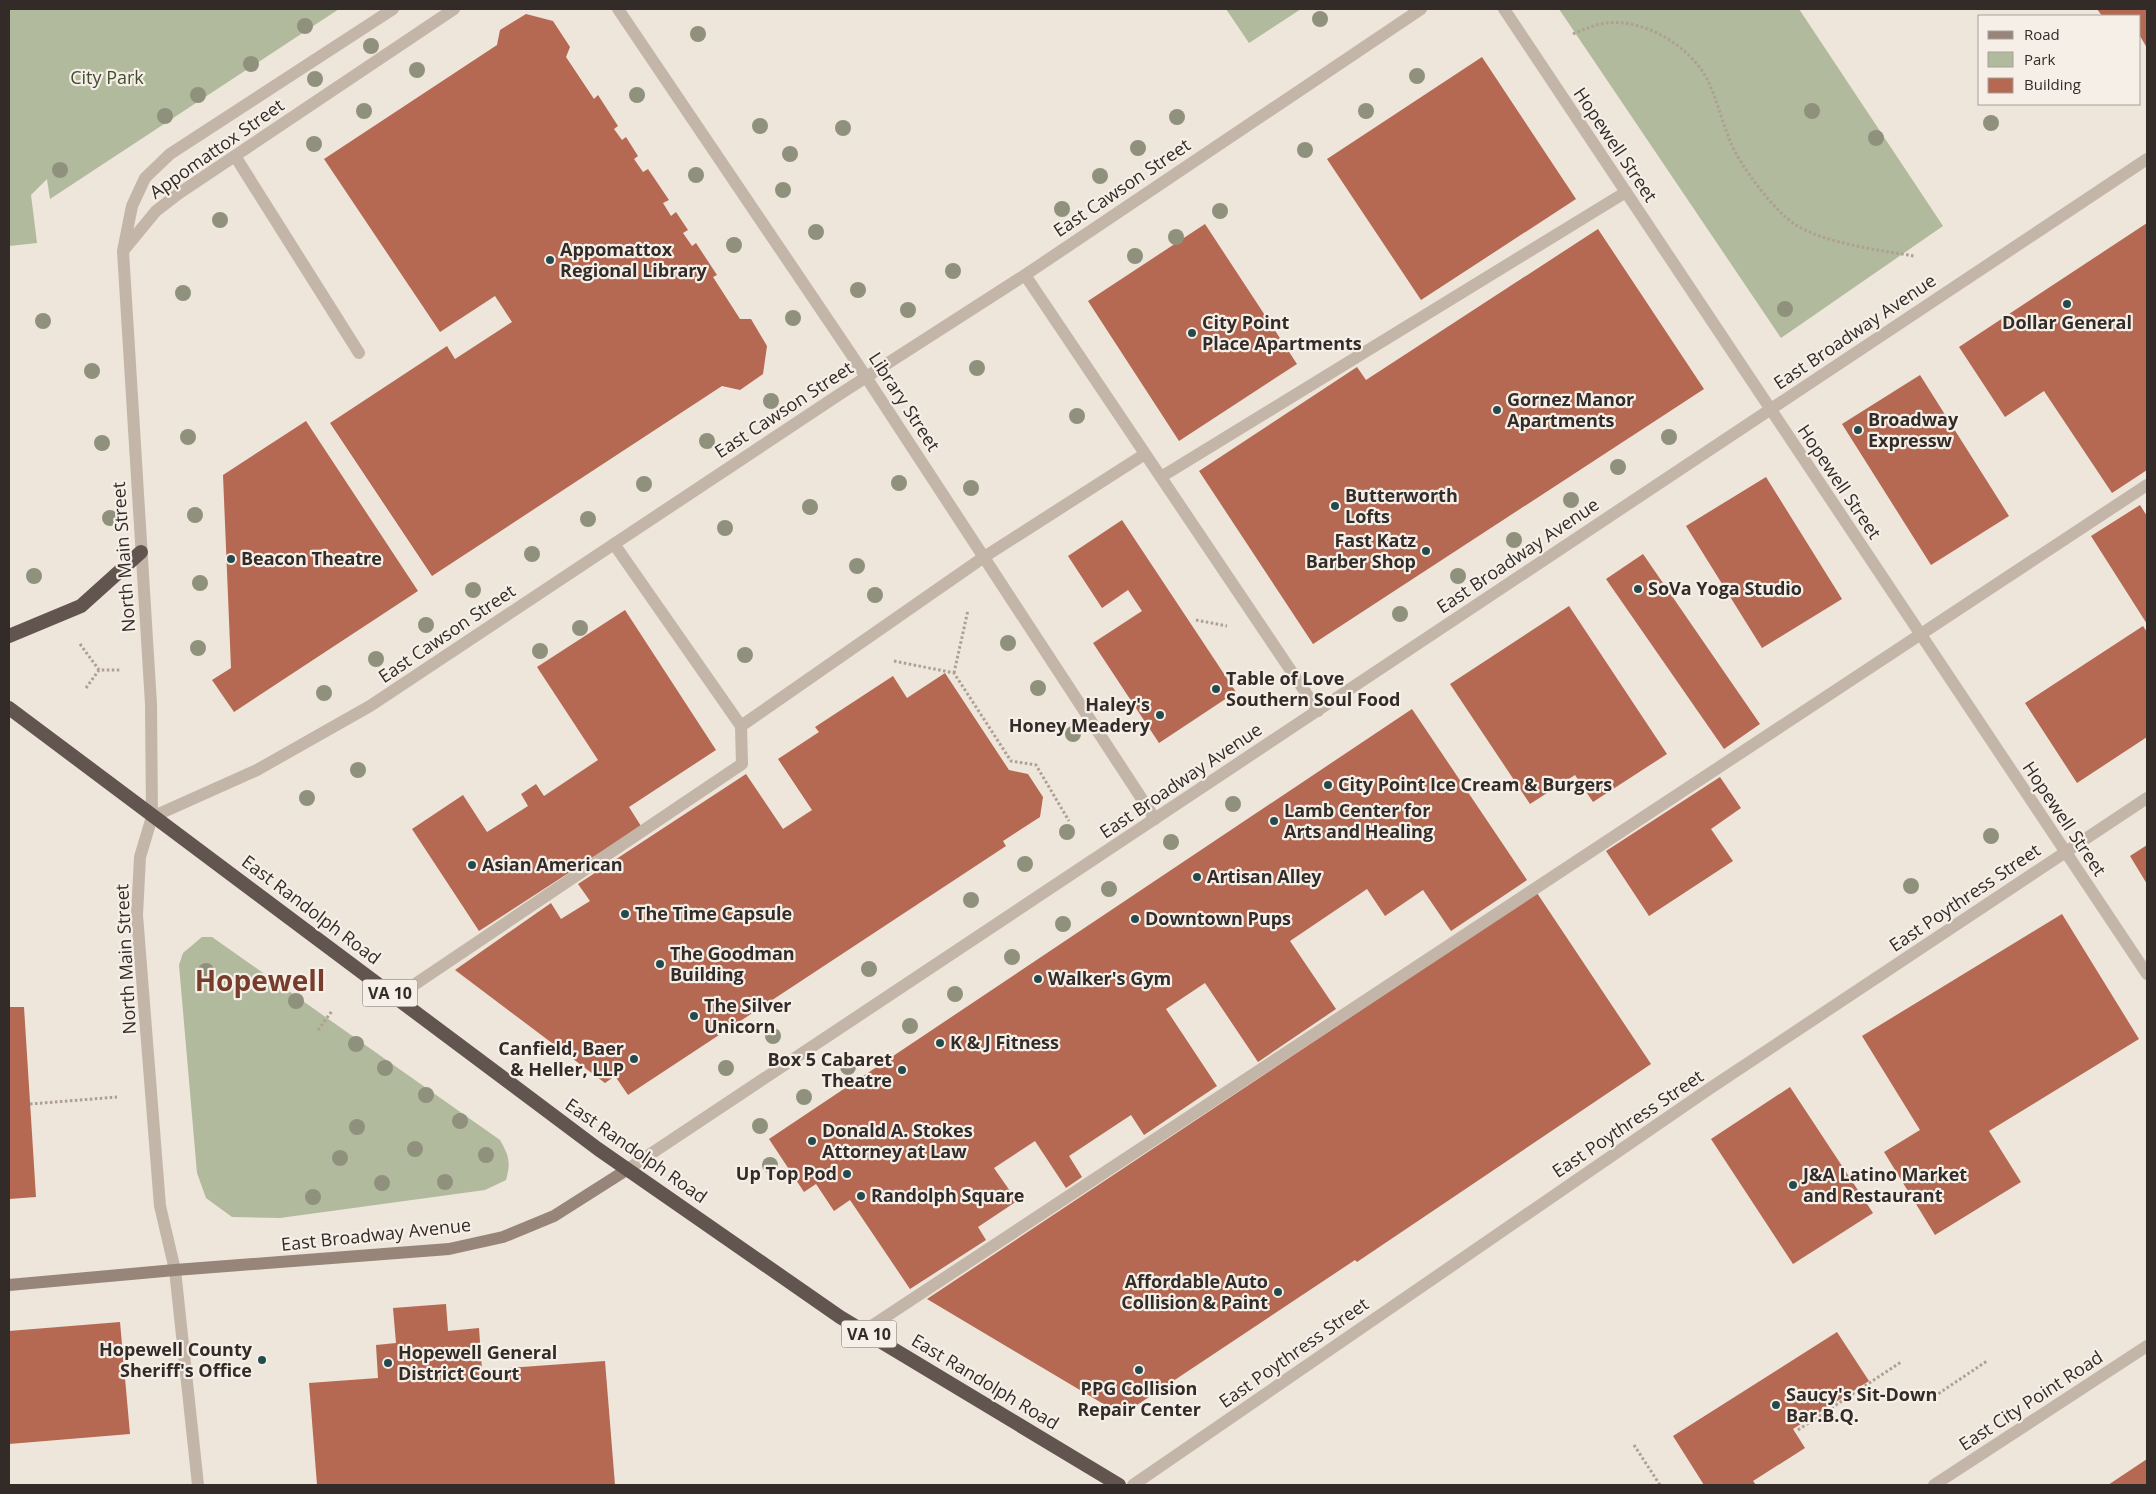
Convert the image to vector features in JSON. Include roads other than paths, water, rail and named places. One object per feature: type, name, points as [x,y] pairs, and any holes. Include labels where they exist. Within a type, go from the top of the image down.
[{"type":"highway","points":[[9,636],[81,606],[142,552]]},
{"type":"highway","name":"VA 10","points":[[9,708],[152,817]]},
{"type":"highway","name":"East Randolph Road","points":[[152,817],[258,893],[575,1133],[840,1317],[1103,1481],[1119,1485]]},
{"type":"main road","name":"East Broadway Avenue","points":[[9,1285],[449,1249],[503,1237],[554,1216],[628,1169]]},
{"type":"street","name":"Appomattox Street","points":[[123,251],[132,206],[145,178],[170,154],[393,9]]},
{"type":"street","name":"Appomattox Street","points":[[123,251],[156,211],[178,194],[454,9]]},
{"type":"street","name":"Library Street","points":[[618,9],[867,377],[1156,819]]},
{"type":"street","name":"East Cawson Street","points":[[152,817],[257,770],[370,706],[1025,274],[1421,9]]},
{"type":"street","name":"Hopewell Street","points":[[1504,9],[2147,974]]},
{"type":"street","points":[[235,156],[359,352]]},
{"type":"street","name":"East Broadway Avenue","points":[[628,1169],[2147,159]]},
{"type":"street","points":[[1161,477],[1626,192]]},
{"type":"street","name":"North Main Street","points":[[123,251],[151,704],[152,817],[140,857],[137,915],[160,1206],[174,1270],[198,1485]]},
{"type":"street","points":[[1025,274],[1318,711]]},
{"type":"street","points":[[741,726],[984,557],[1145,454]]},
{"type":"street","points":[[864,1331],[2147,485]]},
{"type":"street","points":[[396,997],[742,764],[741,726],[614,544]]},
{"type":"street","name":"East Poythress Street","points":[[1133,1485],[1701,1095],[2147,798]]},
{"type":"street","name":"East City Point Road","points":[[1934,1485],[2147,1346]]},
{"type":"place","name":"Appomattox Regional Library","points":[[550,260]]},
{"type":"place","name":"Dollar General","points":[[2067,304]]},
{"type":"place","name":"City Point Place Apartments","points":[[1192,333]]},
{"type":"place","name":"Gornez Manor Apartments","points":[[1497,410]]},
{"type":"place","name":"Broadway Expressw","points":[[1858,430]]},
{"type":"place","name":"Butterworth Lofts","points":[[1335,506]]},
{"type":"place","name":"Fast Katz Barber Shop","points":[[1426,551]]},
{"type":"place","name":"Beacon Theatre","points":[[231,559]]},
{"type":"place","name":"SoVa Yoga Studio","points":[[1638,589]]},
{"type":"place","name":"Table of Love Southern Soul Food","points":[[1216,689]]},
{"type":"place","name":"Haley's Honey Meadery","points":[[1160,715]]},
{"type":"place","name":"City Point Ice Cream & Burgers","points":[[1328,785]]},
{"type":"place","name":"Lamb Center for Arts and Healing","points":[[1274,821]]},
{"type":"place","name":"Asian American","points":[[472,865]]},
{"type":"place","name":"Artisan Alley","points":[[1197,877]]},
{"type":"place","name":"The Time Capsule","points":[[625,914]]},
{"type":"place","name":"Downtown Pups","points":[[1135,919]]},
{"type":"place","name":"The Goodman Building","points":[[660,964]]},
{"type":"place","name":"Walker's Gym","points":[[1038,979]]},
{"type":"place","name":"The Silver Unicorn","points":[[694,1016]]},
{"type":"place","name":"K & J Fitness","points":[[940,1043]]},
{"type":"place","name":"Canfield, Baer & Heller, LLP","points":[[634,1059]]},
{"type":"place","name":"Box 5 Cabaret Theatre","points":[[902,1070]]},
{"type":"place","name":"Donald A. Stokes Attorney at Law","points":[[812,1141]]},
{"type":"place","name":"Up Top Pod","points":[[847,1174]]},
{"type":"place","name":"J&A Latino Market and Restaurant","points":[[1793,1185]]},
{"type":"place","name":"Randolph Square","points":[[861,1196]]},
{"type":"place","name":"Affordable Auto Collision & Paint","points":[[1278,1292]]},
{"type":"place","name":"Hopewell County Sheriff's Office","points":[[262,1360]]},
{"type":"place","name":"Hopewell General District Court","points":[[388,1363]]},
{"type":"place","name":"PPG Collision Repair Center","points":[[1139,1370]]},
{"type":"place","name":"Saucy's Sit-Down Bar.B.Q.","points":[[1776,1405]]},
{"type":"district","name":"Hopewell","points":[[260,981]]},
{"type":"park label","name":"City Park","points":[[107,78]]}]
